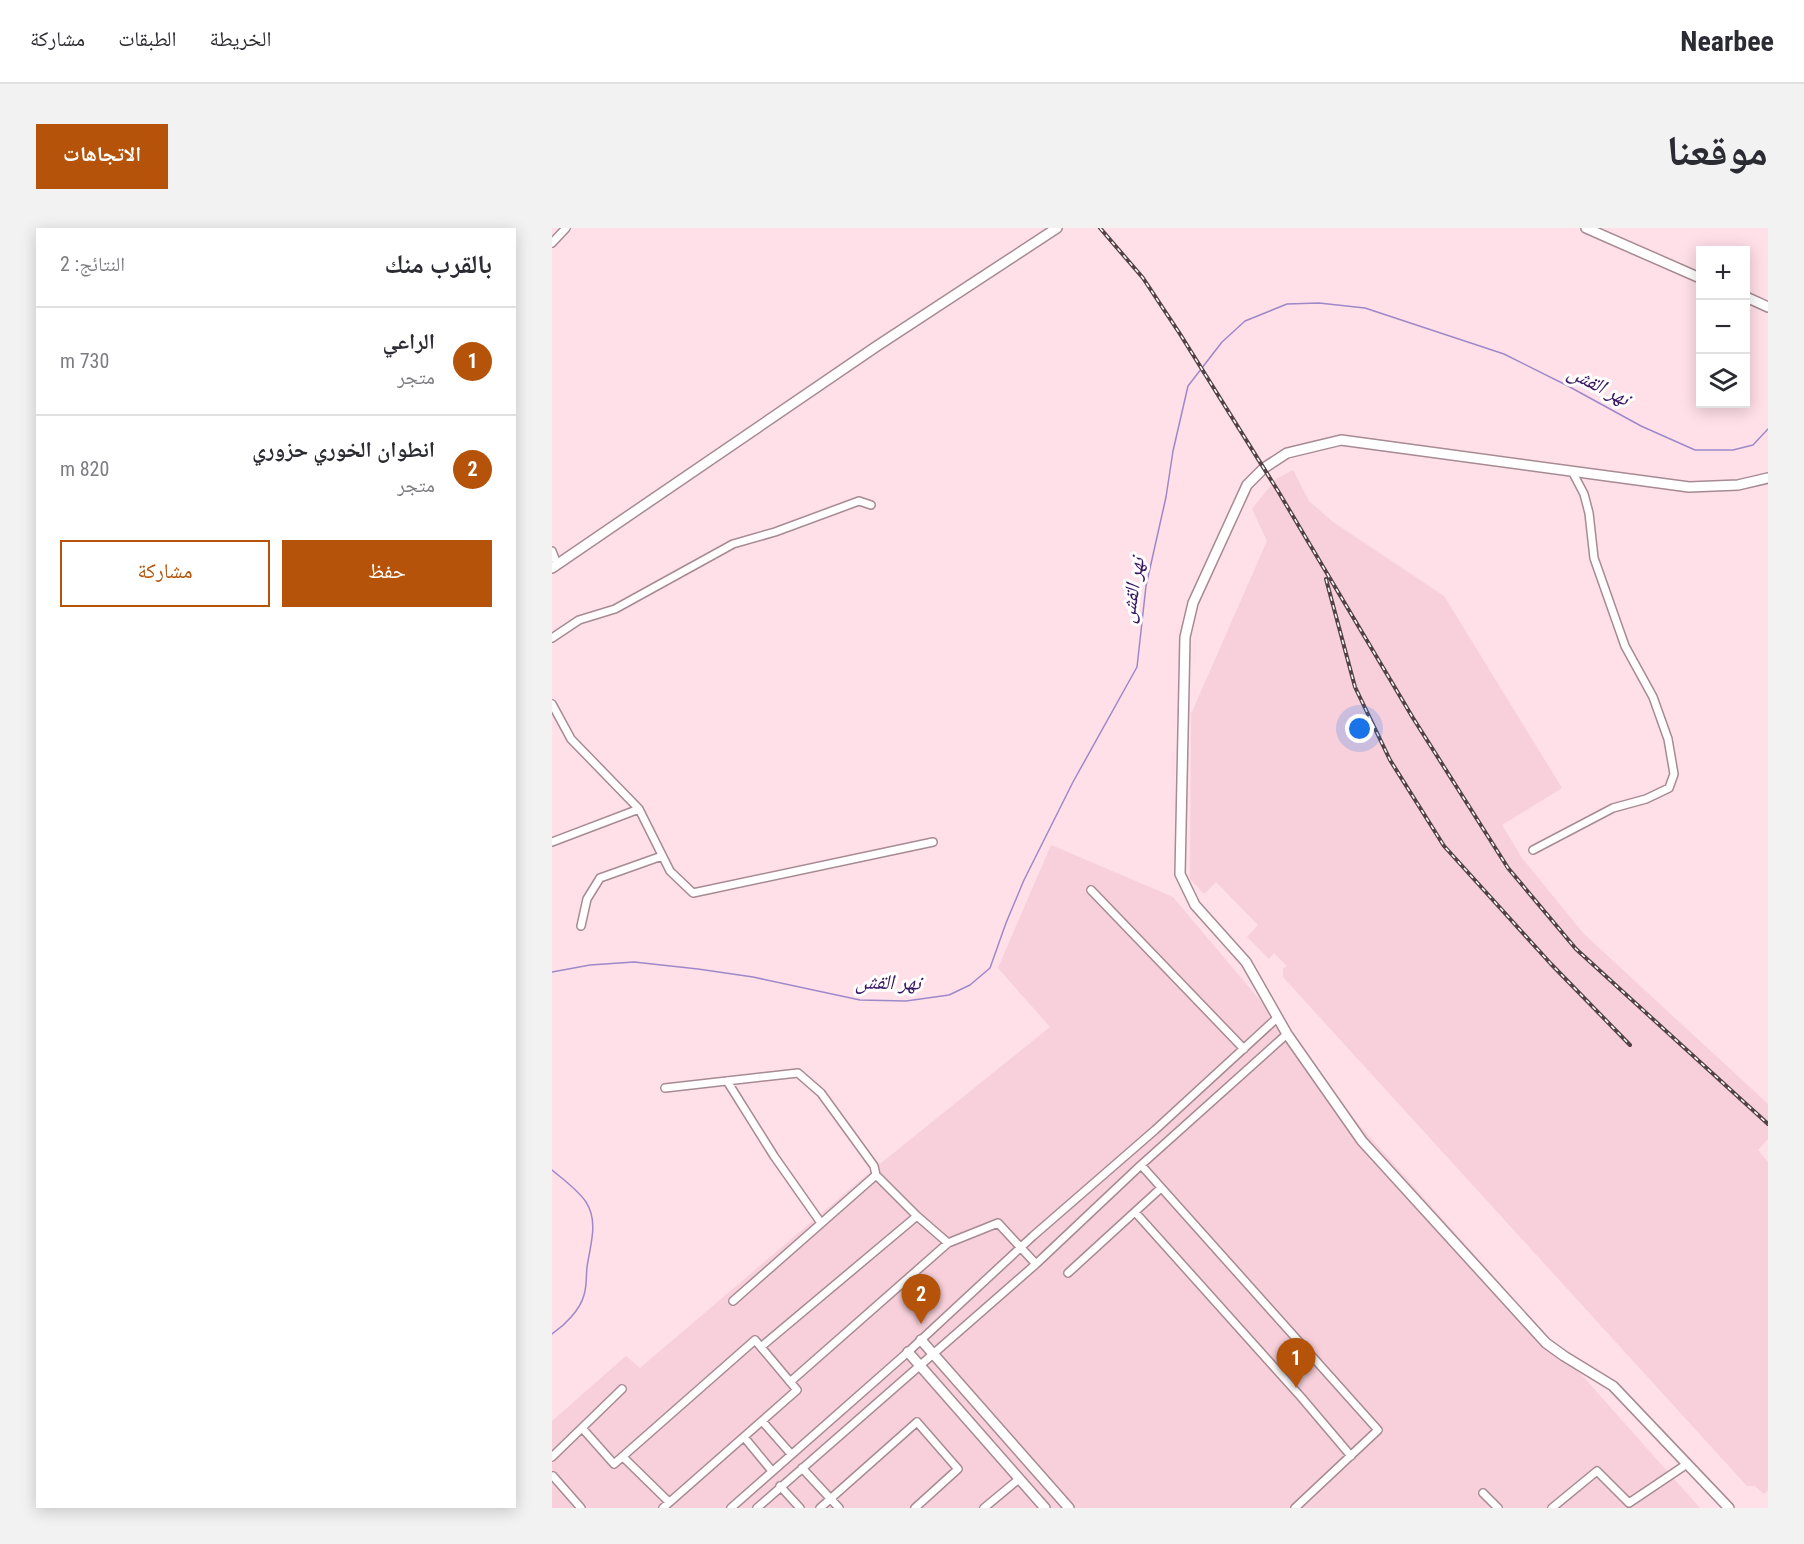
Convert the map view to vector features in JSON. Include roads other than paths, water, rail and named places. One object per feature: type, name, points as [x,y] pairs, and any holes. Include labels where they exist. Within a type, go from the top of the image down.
[{"type":"street","points":[[552,243],[566,228]]},
{"type":"street","points":[[552,551],[555,566],[877,346],[1057,228]]},
{"type":"street","points":[[1586,228],[1696,276]]},
{"type":"street","points":[[1750,299],[1768,307]]},
{"type":"street","points":[[1729,1508],[1613,1386],[1564,1356],[1538,1334],[1362,1141],[1287,1034],[1246,962],[1195,905],[1180,874],[1185,637],[1193,603],[1247,485],[1264,468],[1287,453],[1341,440],[1689,488],[1738,485],[1768,478]]},
{"type":"street","points":[[1533,850],[1613,808],[1646,799],[1669,788],[1674,774],[1668,739],[1653,697],[1625,646],[1594,558],[1589,513],[1584,494],[1573,473]]},
{"type":"street","points":[[552,638],[579,621],[615,609],[732,544],[775,532],[859,501],[871,505]]},
{"type":"street","points":[[552,704],[571,739],[639,809],[670,871],[693,893],[933,842]]},
{"type":"street","points":[[552,842],[639,809]]},
{"type":"street","points":[[581,926],[587,899],[600,878],[662,856]]},
{"type":"street","points":[[1091,890],[1244,1049]]},
{"type":"street","points":[[731,1508],[908,1352],[1020,1247],[1155,1130],[1277,1018]]},
{"type":"street","points":[[757,1508],[1036,1264],[1141,1165],[1287,1034]]},
{"type":"street","points":[[665,1088],[798,1073],[821,1093],[874,1166],[876,1175],[948,1243]]},
{"type":"street","points":[[728,1081],[774,1156],[821,1223]]},
{"type":"street","points":[[1141,1165],[1378,1430],[1294,1508]]},
{"type":"street","points":[[733,1301],[876,1175]]},
{"type":"street","points":[[1068,1273],[1161,1188]]},
{"type":"street","points":[[1135,1212],[1301,1396],[1351,1456]]},
{"type":"street","points":[[762,1346],[917,1216]]},
{"type":"street","points":[[790,1382],[948,1243],[998,1223],[1036,1264]]},
{"type":"street","points":[[582,1428],[614,1464],[756,1340],[797,1390],[666,1505],[623,1457]]},
{"type":"street","points":[[921,1340],[1070,1508]]},
{"type":"street","points":[[908,1352],[1045,1508]]},
{"type":"street","points":[[552,1457],[622,1389]]},
{"type":"street","points":[[762,1421],[791,1454]]},
{"type":"street","points":[[820,1508],[917,1422],[958,1469],[915,1508]]},
{"type":"street","points":[[744,1437],[772,1471]]},
{"type":"street","points":[[1552,1508],[1597,1471],[1629,1503],[1687,1464]]},
{"type":"street","points":[[802,1468],[839,1508]]},
{"type":"street","points":[[552,1476],[581,1508]]},
{"type":"street","points":[[984,1508],[1019,1479]]},
{"type":"street","points":[[780,1486],[800,1508]]},
{"type":"street","points":[[1483,1493],[1498,1508]]},
{"type":"waterway","name":"نهر القش","points":[[552,972],[590,965],[634,962],[753,977],[860,1000],[906,1001],[949,995],[970,985],[990,968],[1024,880],[1073,782],[1137,667],[1146,586],[1188,386],[1222,342],[1245,321],[1287,304],[1319,303],[1365,308],[1504,354],[1641,426],[1695,450],[1733,450],[1753,445],[1768,429]]},
{"type":"waterway","name":"نهر القش","points":[[552,1170],[575,1189],[586,1202],[593,1226],[586,1288],[582,1301],[571,1317],[552,1334]]},
{"type":"railway","points":[[1100,228],[1143,278],[1180,334],[1278,491],[1413,718],[1508,868],[1576,949],[1768,1124]]},
{"type":"railway","points":[[1326,579],[1355,687],[1390,760],[1444,846],[1551,964],[1630,1045]]},
{"type":"place","name":"انطوان الخوري حزوري","points":[[921,1324]]},
{"type":"place","name":"الراعي","points":[[1296,1388]]}]
